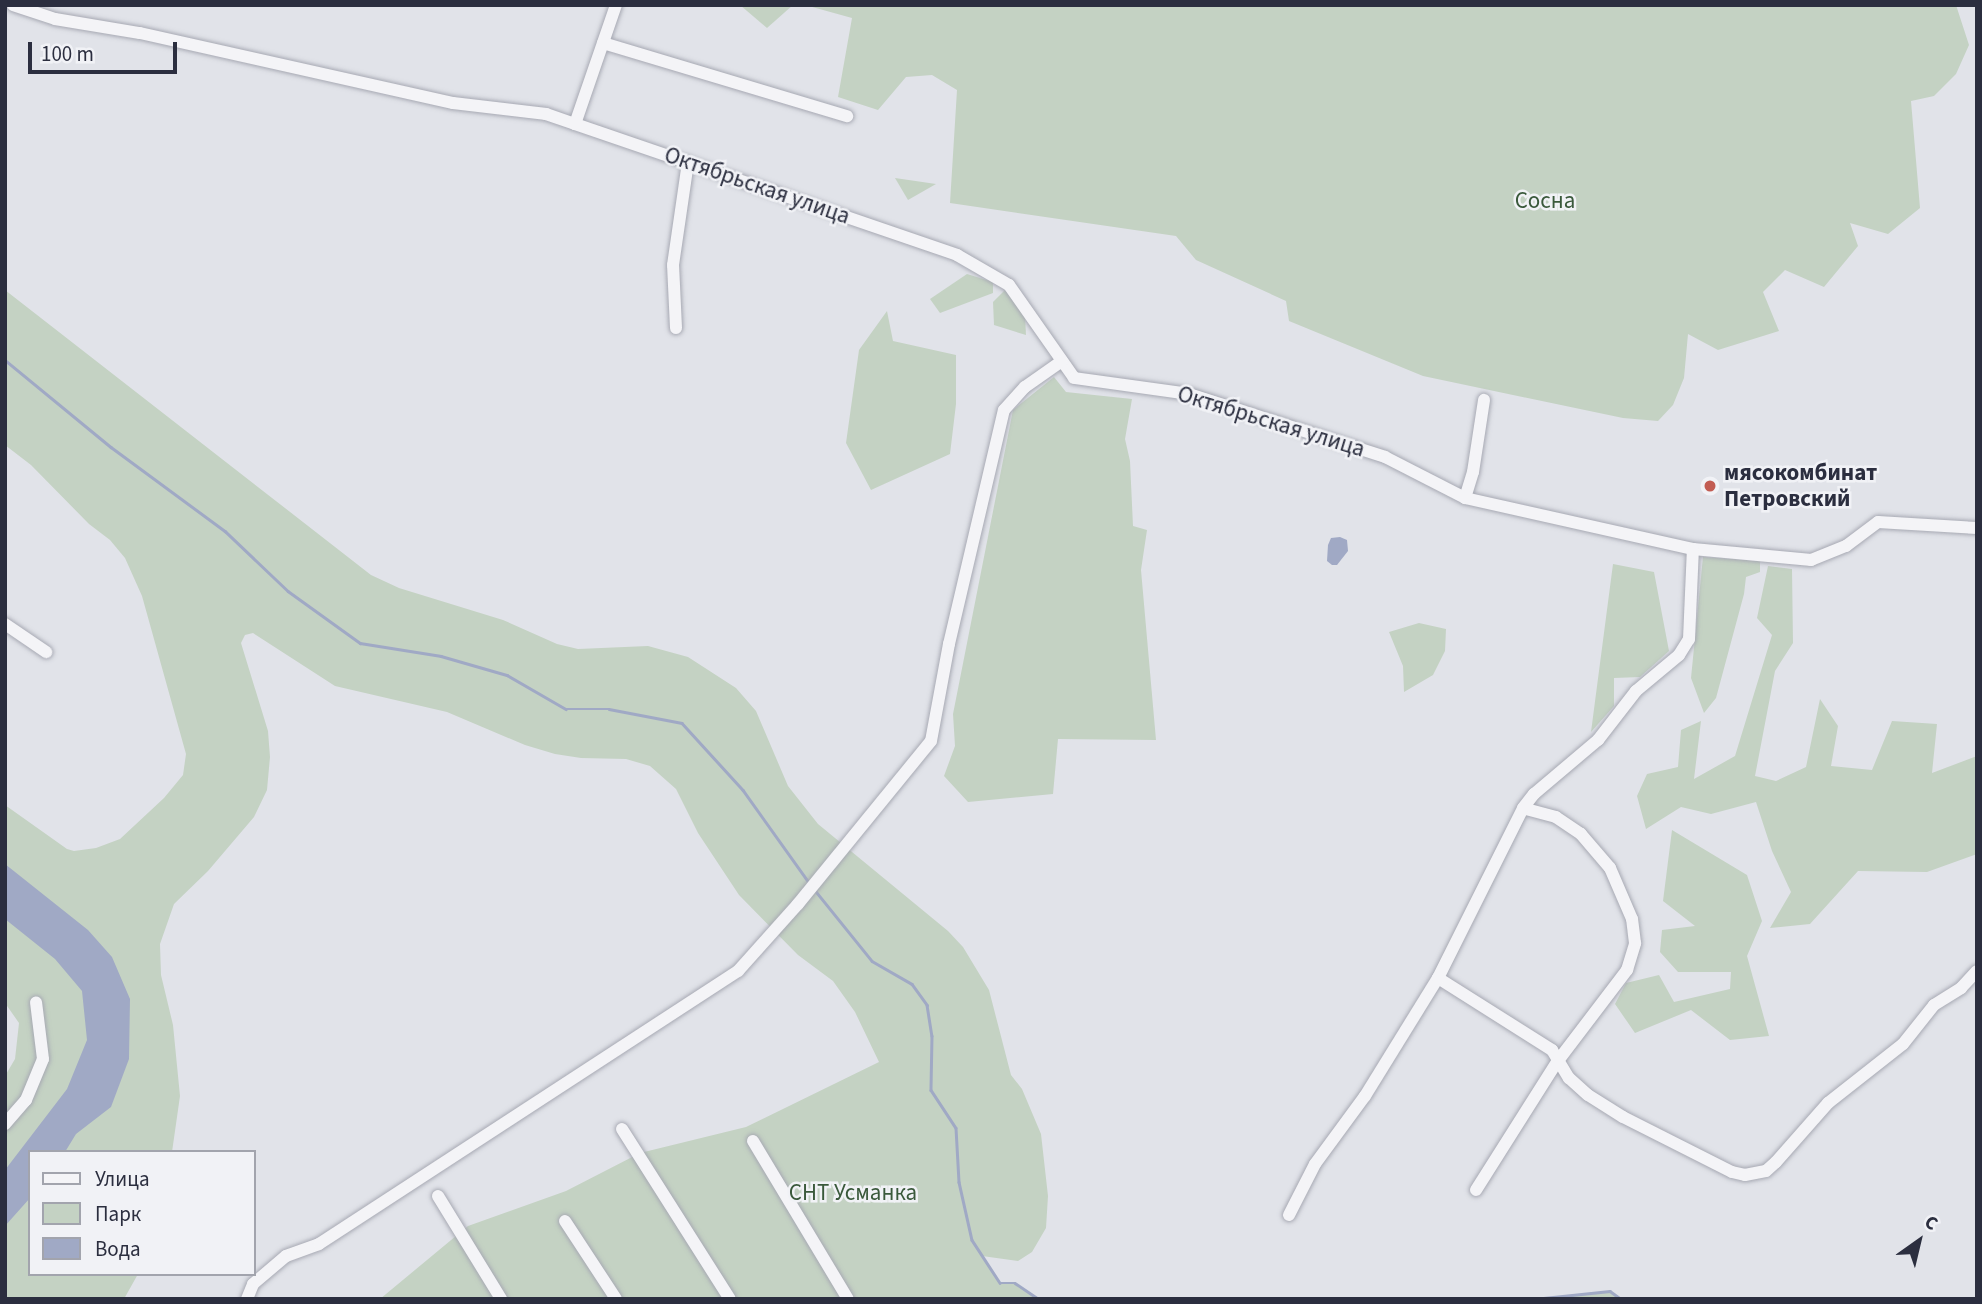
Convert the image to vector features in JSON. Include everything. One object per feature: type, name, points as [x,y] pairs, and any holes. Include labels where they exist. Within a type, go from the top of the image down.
[{"type":"street","name":"Октябрьская улица","points":[[13,5],[55,19],[140,33],[453,103],[546,114],[688,162],[957,255],[1009,285],[1074,378],[1189,394],[1385,457],[1465,498],[1693,549],[1811,560],[1846,546],[1878,522],[1977,528]]},
{"type":"street","points":[[575,124],[616,5]]},
{"type":"street","points":[[603,43],[847,116]]},
{"type":"street","points":[[677,328],[673,265],[688,162]]},
{"type":"street","points":[[247,1299],[253,1284],[286,1256],[319,1244],[738,971],[798,904],[931,741],[949,644],[1004,410],[1025,387],[1062,361]]},
{"type":"street","points":[[1465,498],[1473,472],[1484,400]]},
{"type":"street","points":[[1289,1215],[1315,1164],[1365,1096],[1438,978],[1523,808],[1534,794],[1598,740],[1636,691],[1679,655],[1689,639],[1693,549]]},
{"type":"street","points":[[5,624],[46,652]]},
{"type":"street","points":[[1476,1191],[1557,1062],[1627,970],[1635,943],[1632,919],[1610,868],[1581,834],[1556,817],[1523,808]]},
{"type":"street","points":[[1438,978],[1552,1050],[1569,1078],[1588,1095],[1623,1117],[1732,1172],[1745,1175],[1766,1171],[1828,1103],[1903,1044],[1934,1005],[1961,988],[1977,971]]},
{"type":"street","points":[[5,1124],[26,1100],[43,1059],[36,1002]]},
{"type":"street","points":[[622,1129],[730,1299]]},
{"type":"street","points":[[753,1141],[848,1299]]},
{"type":"street","points":[[438,1196],[501,1299]]},
{"type":"street","points":[[565,1221],[615,1299]]},
{"type":"green space","points":[[740,5],[793,5],[767,28]]},
{"type":"green space","name":"Сосна","points":[[805,5],[1956,5],[1969,45],[1956,74],[1934,96],[1911,101],[1920,208],[1888,234],[1850,223],[1858,246],[1824,287],[1785,270],[1763,292],[1779,331],[1718,350],[1688,334],[1684,378],[1673,405],[1658,421],[1623,418],[1423,376],[1289,321],[1286,301],[1196,260],[1176,236],[950,203],[957,90],[932,75],[906,77],[878,110],[838,97],[852,18]]},
{"type":"green space","points":[[895,178],[936,184],[908,200]]},
{"type":"green space","points":[[967,274],[993,282],[993,293],[940,313],[930,299]]},
{"type":"green space","name":"СНТ Усманка","points":[[5,290],[371,575],[399,588],[503,620],[557,644],[578,649],[648,646],[688,657],[736,688],[756,711],[788,786],[818,824],[948,931],[963,947],[989,990],[1011,1075],[1022,1089],[1041,1134],[1048,1196],[1046,1228],[1032,1252],[1018,1261],[982,1256],[1000,1283],[1015,1283],[1039,1299],[380,1299],[468,1226],[566,1191],[640,1153],[746,1127],[879,1062],[855,1012],[833,981],[798,955],[739,895],[698,833],[676,789],[650,766],[626,759],[581,758],[555,754],[525,745],[447,712],[335,686],[253,633],[245,635],[241,643],[268,731],[270,757],[267,790],[254,817],[208,871],[174,904],[160,944],[161,975],[173,1025],[180,1096],[172,1150],[28,1150],[28,1276],[137,1276],[124,1299],[5,1299],[5,1076],[15,1059],[19,1023],[5,1003],[5,805],[67,849],[74,851],[96,848],[120,839],[164,798],[183,775],[186,754],[142,596],[125,558],[110,540],[89,524],[31,465],[5,445]]},
{"type":"green space","points":[[1005,290],[1025,316],[1026,335],[994,325],[993,302]]},
{"type":"green space","points":[[887,311],[893,341],[956,355],[956,404],[950,454],[871,490],[846,443],[859,350]]},
{"type":"green space","points":[[1054,377],[1066,392],[1132,399],[1125,439],[1130,461],[1133,526],[1147,530],[1141,570],[1156,740],[1058,739],[1053,794],[968,802],[944,776],[955,746],[953,714],[1013,410]]},
{"type":"green space","points":[[1703,557],[1760,561],[1760,572],[1746,577],[1744,594],[1716,698],[1704,713],[1691,678]]},
{"type":"green space","points":[[1613,564],[1654,572],[1669,651],[1640,677],[1614,678],[1614,706],[1591,732]]},
{"type":"green space","points":[[1768,566],[1792,569],[1793,643],[1775,671],[1755,776],[1776,781],[1806,767],[1820,699],[1838,726],[1831,766],[1872,770],[1892,721],[1937,724],[1932,773],[1977,756],[1977,854],[1927,872],[1858,871],[1810,924],[1770,928],[1791,892],[1772,851],[1756,802],[1711,814],[1681,807],[1646,829],[1637,796],[1647,774],[1678,767],[1681,730],[1701,721],[1694,779],[1735,756],[1772,635],[1757,618]]},
{"type":"green space","points":[[1419,623],[1446,629],[1445,651],[1433,675],[1404,692],[1403,666],[1389,632]]},
{"type":"green space","points":[[1672,830],[1747,875],[1762,921],[1747,956],[1769,1036],[1730,1040],[1691,1010],[1635,1033],[1615,1004],[1626,983],[1659,975],[1674,1002],[1730,989],[1731,972],[1678,972],[1660,952],[1662,930],[1695,926],[1663,901]]},
{"type":"green space","points":[[1610,1291],[1621,1299],[1534,1299]]},
{"type":"water","points":[[1340,537],[1347,540],[1348,551],[1337,565],[1332,565],[1327,561],[1328,545],[1331,538]]},
{"type":"water","points":[[5,864],[88,930],[112,957],[130,999],[129,1059],[111,1107],[76,1134],[66,1150],[28,1150],[28,1200],[5,1226],[5,1170],[67,1089],[87,1040],[82,991],[55,959],[5,919]]},
{"type":"waterway","points":[[5,360],[111,447],[225,531],[288,591],[360,643],[441,656],[507,675],[566,709],[609,709],[682,723],[743,790],[810,884]]},
{"type":"waterway","points":[[814,889],[872,961],[912,984],[927,1005],[932,1036],[931,1090],[956,1128],[959,1182],[972,1240],[1000,1283],[1015,1283],[1039,1299]]},
{"type":"waterway","points":[[1534,1299],[1610,1291],[1621,1299]]},
{"type":"place","name":"мясокомбинат Петровский","points":[[1710,486]]}]
